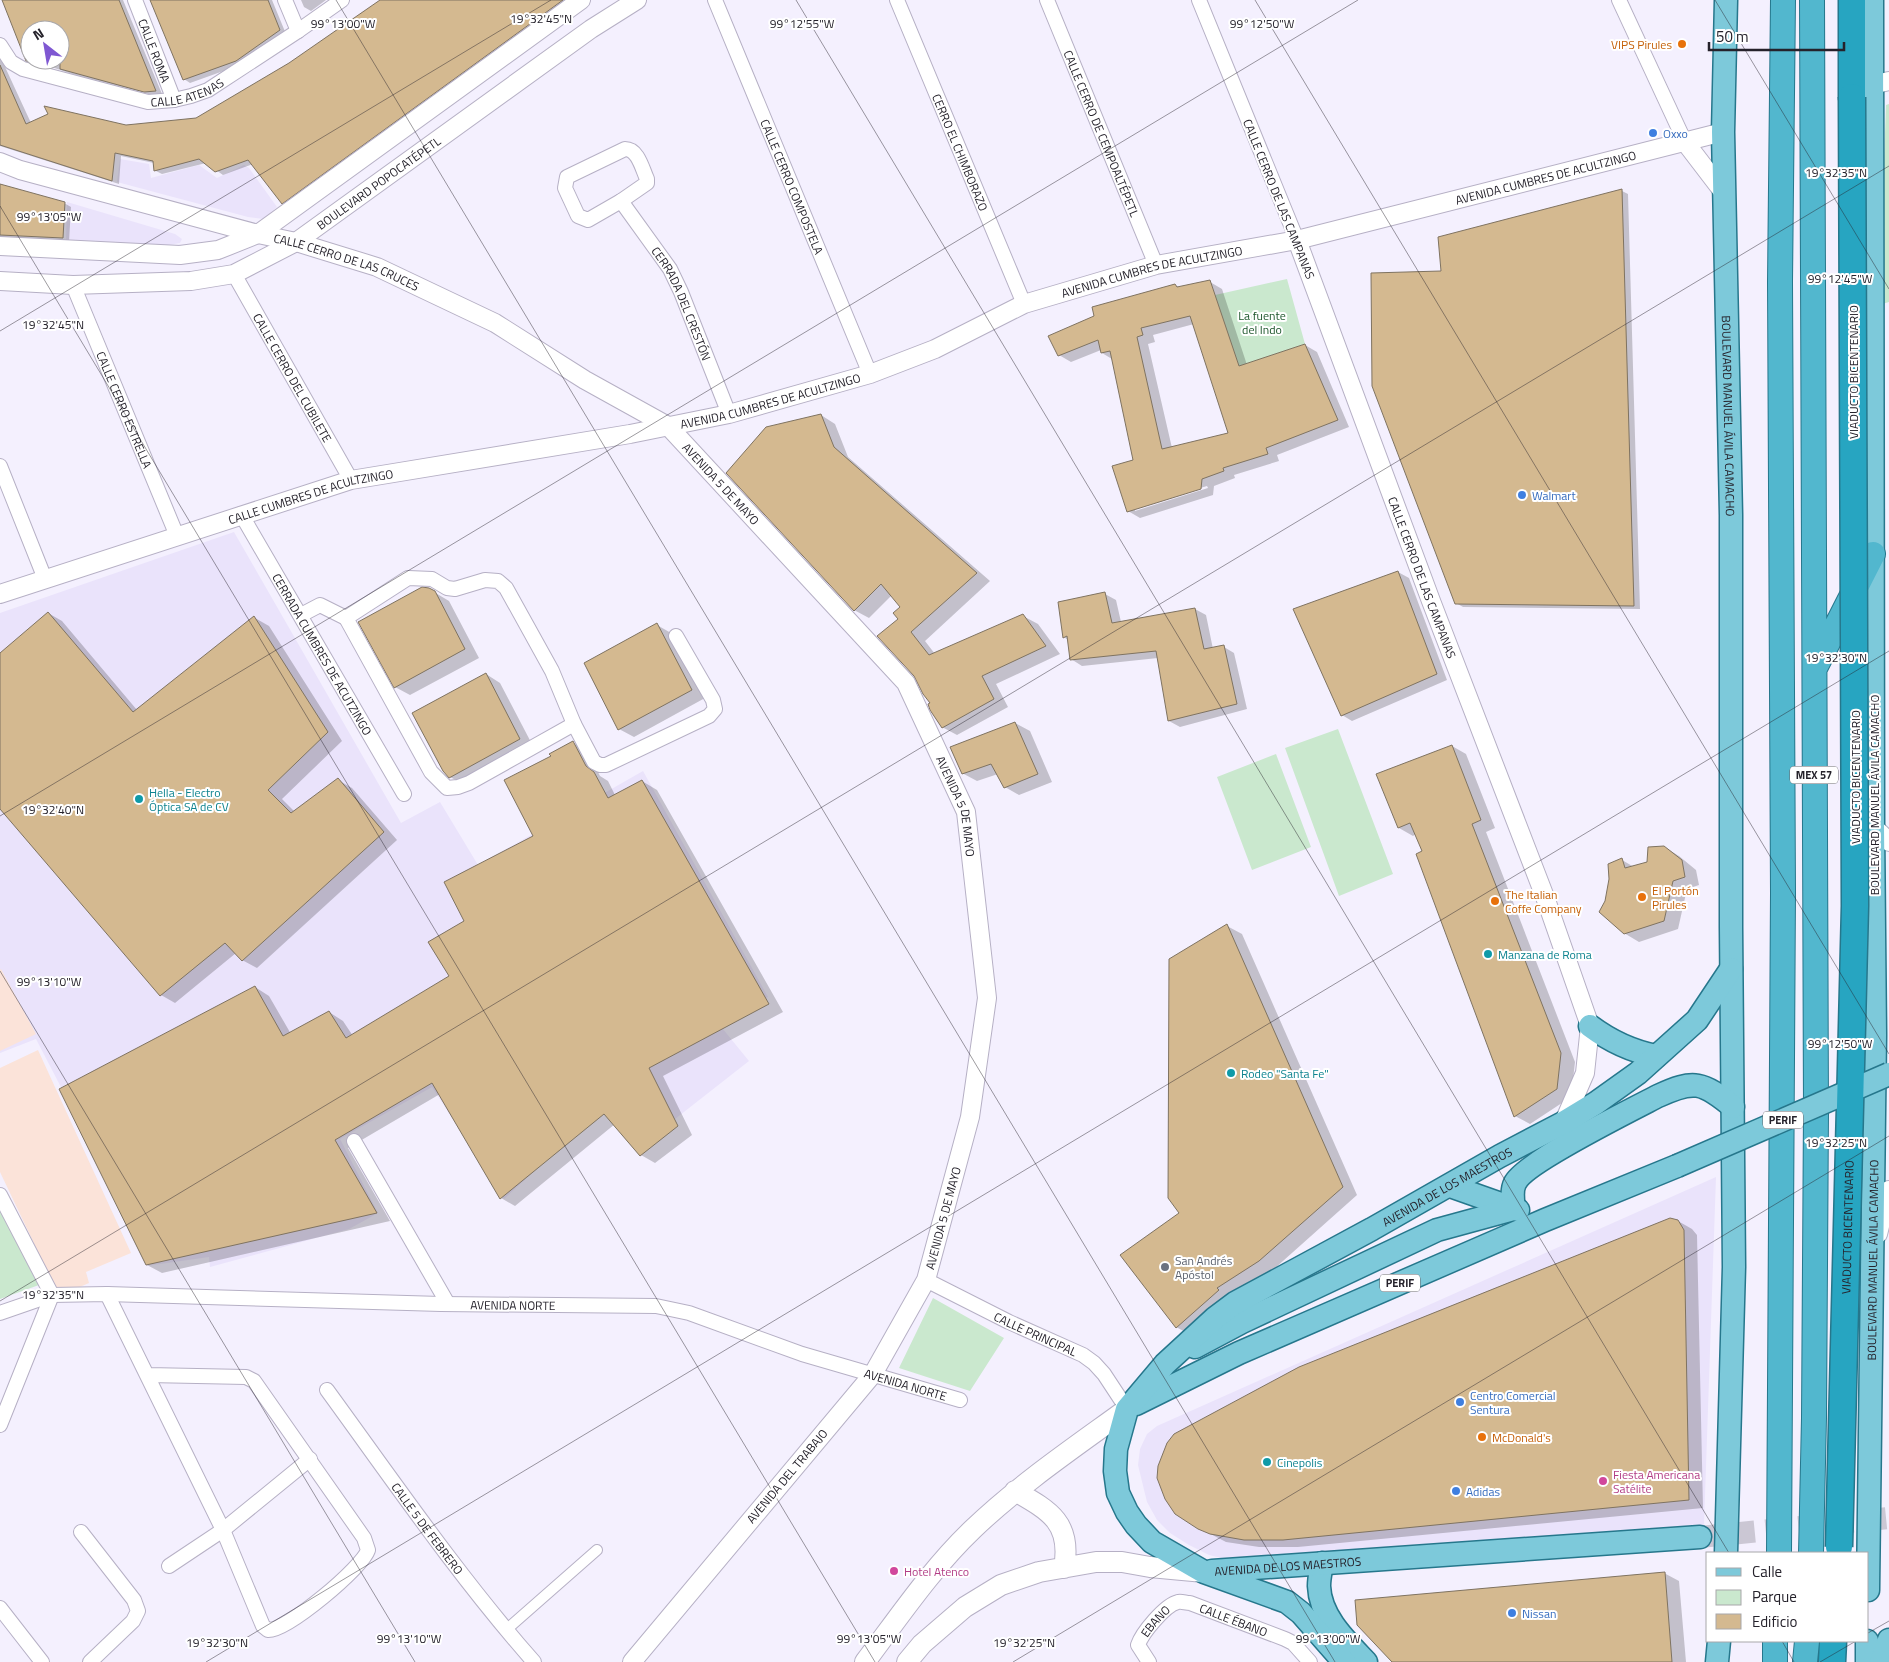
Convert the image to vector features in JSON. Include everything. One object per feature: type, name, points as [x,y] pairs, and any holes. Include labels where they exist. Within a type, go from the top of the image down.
[{"type":"highway","name":"MEX 57","points":[[1779,1552],[1783,903],[1780,292],[1782,0]]},
{"type":"highway","name":"MEX 57","points":[[1811,1552],[1816,1121],[1812,0]]},
{"type":"highway","name":"VIADUCTO BICENTENARIO","points":[[1838,1552],[1856,906],[1852,0]]},
{"type":"highway","points":[[1813,672],[1874,554]]},
{"type":"highway","points":[[1775,1662],[1776,1642]]},
{"type":"highway","points":[[1806,1642],[1806,1662]]},
{"type":"highway","points":[[1832,1662],[1833,1642]]},
{"type":"main road","name":"BOULEVARD MANUEL ÁVILA CAMACHO","points":[[1726,0],[1723,132],[1731,515],[1734,1267],[1726,1552]]},
{"type":"main road","name":"BOULEVARD MANUEL ÁVILA CAMACHO","points":[[1868,1552],[1876,1035],[1873,826],[1874,554],[1881,83],[1872,0]]},
{"type":"main road","points":[[1875,862],[1889,892]]},
{"type":"main road","name":"AVENIDA DE LOS MAESTROS","points":[[1127,1409],[1165,1364],[1215,1318],[1235,1303],[1450,1186],[1500,1156],[1563,1124],[1638,1073],[1697,1020],[1732,968]]},
{"type":"main road","points":[[1590,1026],[1602,1035],[1629,1049],[1656,1056]]},
{"type":"main road","name":"AVENIDA DE LOS MAESTROS","points":[[865,1662],[934,1571],[972,1529],[1015,1491],[1127,1409],[1239,1353],[1545,1220],[1677,1166],[1889,1074]]},
{"type":"main road","points":[[1514,1209],[1513,1191],[1515,1182],[1522,1174],[1546,1158],[1677,1087],[1698,1084],[1714,1091],[1733,1107]]},
{"type":"main road","points":[[1450,1186],[1545,1220]]},
{"type":"main road","points":[[1165,1364],[1242,1322],[1437,1230],[1514,1209]]},
{"type":"main road","points":[[1127,1409],[1116,1449],[1115,1471],[1118,1493],[1127,1512],[1152,1542],[1204,1572],[1287,1602],[1301,1613],[1344,1662]]},
{"type":"main road","points":[[1015,1491],[1042,1506],[1055,1517],[1064,1532],[1067,1552],[1064,1568]]},
{"type":"main road","name":"AVENIDA DE LOS MAESTROS","points":[[907,1662],[922,1644],[965,1606],[1002,1584],[1039,1572],[1096,1562],[1122,1562],[1150,1568],[1204,1572],[1322,1562],[1700,1537]]},
{"type":"main road","points":[[1322,1562],[1319,1587],[1323,1606],[1331,1622],[1366,1662]]},
{"type":"main road","points":[[1881,1662],[1889,1640]]},
{"type":"main road","points":[[1867,1642],[1867,1662]]},
{"type":"street","name":"CALLE ROMA","points":[[134,0],[174,100]]},
{"type":"street","points":[[285,0],[298,32]]},
{"type":"street","name":"CALLE ATENAS","points":[[0,45],[11,62],[24,69],[148,102],[174,100],[208,90],[298,32],[342,0]]},
{"type":"street","points":[[0,246],[180,255],[218,250],[258,234],[581,0]]},
{"type":"street","name":"BOULEVARD POPOCATÉPETL","points":[[0,281],[73,285],[191,281],[234,274],[296,242],[591,29],[637,0]]},
{"type":"street","name":"CALLE CERRO COMPOSTELA","points":[[716,0],[870,374]]},
{"type":"street","name":"CERRO EL CHIMBORAZO","points":[[897,0],[1024,304]]},
{"type":"street","name":"CALLE CERRO DE CEMPOALTÉPETL","points":[[1047,0],[1156,265]]},
{"type":"street","name":"CALLE CERRO DE LAS CAMPANAS","points":[[1199,0],[1297,240],[1431,601],[1545,896],[1590,1026],[1585,1073],[1546,1158]]},
{"type":"street","points":[[1619,0],[1685,142],[1724,193]]},
{"type":"street","name":"AVENIDA CUMBRES DE ACULTZINGO","points":[[630,434],[729,414],[870,374],[935,349],[1024,304],[1156,265],[1297,240],[1723,132]]},
{"type":"street","points":[[625,149],[631,149],[635,153],[647,183],[621,201],[588,220],[582,219],[578,216],[565,188],[565,182],[567,178],[625,149]]},
{"type":"street","name":"CALLE CERRO DE LAS CRUCES","points":[[0,162],[20,170],[258,234],[296,242],[377,267],[496,323],[585,380],[668,426]]},
{"type":"street","name":"CERRADA DEL CRESTÓN","points":[[621,201],[670,269],[682,292],[729,414]]},
{"type":"street","name":"CALLE CERRO DEL CUBILETE","points":[[234,274],[351,480]]},
{"type":"street","name":"CALLE CERRO ESTRELLA","points":[[73,285],[177,536]]},
{"type":"street","name":"AVENIDA 5 DE MAYO","points":[[668,426],[906,683],[966,812],[987,998],[970,1118],[926,1280]]},
{"type":"street","name":"CALLE CUMBRES DE ACULTZINGO","points":[[0,594],[241,514],[351,480],[630,434]]},
{"type":"street","points":[[0,466],[45,579]]},
{"type":"street","name":"CERRADA CUMBRES DE ACUTZINGO","points":[[241,514],[404,794]]},
{"type":"street","points":[[346,618],[408,578],[432,579],[446,588],[455,589],[485,580],[498,581],[506,588],[552,671],[574,724],[594,762],[600,765],[606,765],[709,716],[714,709],[713,700],[676,636]]},
{"type":"street","points":[[301,615],[320,605],[346,618],[431,772],[447,788],[469,783],[574,724]]},
{"type":"street","points":[[1873,826],[1889,842]]},
{"type":"street","points":[[354,1141],[448,1304]]},
{"type":"street","points":[[1872,1258],[1889,1190]]},
{"type":"street","points":[[0,1195],[52,1295],[0,1425]]},
{"type":"street","name":"AVENIDA DEL TRABAJO","points":[[632,1662],[872,1374],[926,1280]]},
{"type":"street","name":"CALLE PRINCIPAL","points":[[926,1280],[1009,1322],[1083,1354],[1104,1374],[1127,1409]]},
{"type":"street","points":[[107,1294],[223,1530],[263,1626],[268,1630],[279,1628],[314,1605],[363,1560],[368,1550],[364,1538],[261,1388],[251,1378],[148,1375]]},
{"type":"street","name":"AVENIDA NORTE","points":[[0,1313],[52,1295],[107,1294],[448,1304],[656,1306],[689,1313],[802,1354],[960,1400]]},
{"type":"street","name":"CALLE 5 DE FEBRERO","points":[[327,1390],[448,1554],[506,1630],[534,1662]]},
{"type":"street","points":[[169,1566],[223,1530],[310,1459]]},
{"type":"street","points":[[81,1532],[134,1600],[138,1611],[133,1621],[90,1662]]},
{"type":"street","points":[[506,1630],[597,1550]]},
{"type":"street","name":"EBANO","points":[[1149,1662],[1138,1645],[1141,1636],[1166,1609],[1178,1602]]},
{"type":"street","name":"CALLE ÉBANO","points":[[1178,1602],[1190,1603],[1293,1643],[1310,1662]]},
{"type":"street","points":[[2,1616],[42,1662]]},
{"type":"shaded area","points":[[120,159],[149,164],[151,178],[199,165],[217,178],[244,165],[249,168],[277,207],[263,219],[248,217],[117,182]]},
{"type":"shaded area","points":[[67,202],[175,234],[182,239],[180,243],[163,246],[66,242]]},
{"type":"shaded area","points":[[234,532],[401,823],[440,802],[478,865],[643,771],[768,997],[718,1023],[749,1061],[638,1148],[604,1107],[504,1199],[432,1087],[340,1139],[378,1213],[349,1229],[210,1267],[209,1257],[146,1266],[64,1093],[36,1039],[0,1053],[0,613]]},
{"type":"shaded area","points":[[0,970],[36,1034],[0,1051]]},
{"type":"shaded area","points":[[38,1050],[131,1253],[86,1272],[89,1283],[59,1296],[0,1172],[0,1068]]},
{"type":"shaded area","name":"Centro Comercial Sentura","points":[[1716,1177],[1704,1525],[1253,1561],[1229,1560],[1209,1555],[1170,1533],[1157,1520],[1147,1502],[1138,1465],[1140,1449],[1147,1434],[1157,1426]]},
{"type":"green space","points":[[1889,104],[1889,302],[1879,305],[1886,105]]},
{"type":"green space","name":"La fuente del Indo","points":[[1287,279],[1305,344],[1239,368],[1215,295]]},
{"type":"green space","points":[[1338,729],[1393,874],[1339,896],[1285,748]]},
{"type":"green space","points":[[1276,754],[1311,847],[1252,870],[1217,777]]},
{"type":"green space","points":[[0,1210],[39,1285],[0,1299]]},
{"type":"green space","points":[[933,1298],[1004,1338],[970,1391],[899,1368]]},
{"type":"building","points":[[2,0],[119,0],[156,91],[144,92],[64,70],[70,70],[70,20],[20,20],[20,46]]},
{"type":"building","points":[[150,0],[268,0],[280,30],[236,61],[183,80]]},
{"type":"building","points":[[380,0],[563,0],[282,204],[248,160],[215,172],[199,159],[154,171],[153,161],[115,153],[112,181],[0,145],[0,65],[26,124],[48,114],[44,106],[126,125],[196,118],[289,63]]},
{"type":"building","points":[[0,184],[65,202],[63,238],[0,235]]},
{"type":"building","name":"Walmart","points":[[1622,189],[1634,606],[1455,604],[1372,386],[1371,273],[1441,271],[1438,237]]},
{"type":"building","points":[[1210,280],[1239,366],[1305,344],[1338,420],[1266,448],[1268,454],[1223,468],[1224,471],[1202,479],[1201,489],[1127,512],[1112,466],[1133,460],[1110,351],[1101,353],[1098,340],[1058,356],[1048,336],[1094,316],[1092,307],[1175,284],[1177,287]],"holes":[[[1190,316],[1228,433],[1162,449],[1137,337],[1143,335],[1141,328]]]},
{"type":"building","points":[[821,414],[834,447],[977,573],[911,632],[929,655],[1023,614],[1046,646],[982,676],[994,699],[942,728],[930,710],[928,704],[930,703],[914,676],[877,636],[898,619],[893,613],[900,607],[881,584],[854,611],[726,473],[766,427]]},
{"type":"building","points":[[1398,571],[1437,674],[1341,716],[1293,609]]},
{"type":"building","points":[[422,587],[435,591],[465,649],[394,688],[358,622]]},
{"type":"building","points":[[1105,592],[1112,623],[1195,608],[1204,649],[1224,645],[1237,704],[1168,721],[1156,651],[1070,660],[1067,636],[1063,638],[1058,602]]},
{"type":"building","name":"Hella - Electro Óptica SA de CV","points":[[48,612],[133,712],[254,616],[328,732],[268,790],[291,813],[338,778],[384,832],[242,961],[225,943],[160,996],[0,809],[0,653]]},
{"type":"building","points":[[657,623],[692,690],[618,730],[584,663]]},
{"type":"building","points":[[486,673],[520,739],[449,778],[443,771],[412,713]]},
{"type":"building","points":[[1015,722],[1038,774],[1004,788],[991,764],[962,774],[950,747]]},
{"type":"building","points":[[573,741],[586,766],[594,772],[608,798],[642,780],[769,1004],[649,1068],[678,1126],[640,1156],[604,1114],[500,1199],[432,1083],[335,1140],[377,1213],[146,1265],[59,1089],[255,986],[283,1036],[329,1011],[346,1038],[449,976],[428,942],[464,921],[444,882],[533,836],[504,780],[551,756],[549,754]]},
{"type":"building","name":"Manzana de Roma","points":[[1452,745],[1481,820],[1472,824],[1561,1053],[1557,1089],[1514,1117],[1416,854],[1422,851],[1410,823],[1398,828],[1376,774]]},
{"type":"building","points":[[1664,846],[1682,860],[1685,877],[1673,881],[1664,921],[1624,934],[1599,912],[1605,901],[1609,879],[1608,864],[1622,858],[1625,868],[1647,862],[1648,847]]},
{"type":"building","name":"Rodeo \"Santa Fe\"","points":[[1227,924],[1343,1187],[1259,1261],[1217,1288],[1219,1290],[1176,1328],[1120,1255],[1179,1213],[1168,1198],[1169,959]]},
{"type":"building","name":"Centro Comercial Sentura","points":[[1670,1218],[1678,1220],[1684,1230],[1689,1500],[1283,1540],[1244,1540],[1210,1534],[1198,1529],[1175,1514],[1165,1499],[1157,1478],[1158,1466],[1167,1443],[1174,1434],[1299,1367]]},
{"type":"building","name":"Nissan","points":[[1665,1572],[1672,1662],[1392,1662],[1357,1625],[1355,1600]]},
{"type":"tunnel","points":[[1700,1537],[1889,1518]]},
{"type":"place","name":"VIPS Pirules","points":[[1682,44]]},
{"type":"place","name":"Oxxo","points":[[1653,133]]},
{"type":"place","name":"Walmart","points":[[1522,495]]},
{"type":"place","name":"Hella - Electro Óptica SA de CV","points":[[139,799]]},
{"type":"place","name":"El Portón Pirules","points":[[1642,897]]},
{"type":"place","name":"The Italian Coffe Company","points":[[1495,901]]},
{"type":"place","name":"Manzana de Roma","points":[[1488,954]]},
{"type":"place","name":"Rodeo \"Santa Fe\"","points":[[1231,1073]]},
{"type":"place","name":"San Andrés Apóstol","points":[[1165,1267]]},
{"type":"place","name":"Centro Comercial Sentura","points":[[1460,1402]]},
{"type":"place","name":"McDonald's","points":[[1482,1437]]},
{"type":"place","name":"Cinepolis","points":[[1267,1462]]},
{"type":"place","name":"Fiesta Americana Satélite","points":[[1603,1481]]},
{"type":"place","name":"Adidas","points":[[1456,1491]]},
{"type":"place","name":"Hotel Atenco","points":[[894,1571]]},
{"type":"place","name":"Nissan","points":[[1512,1613]]}]
